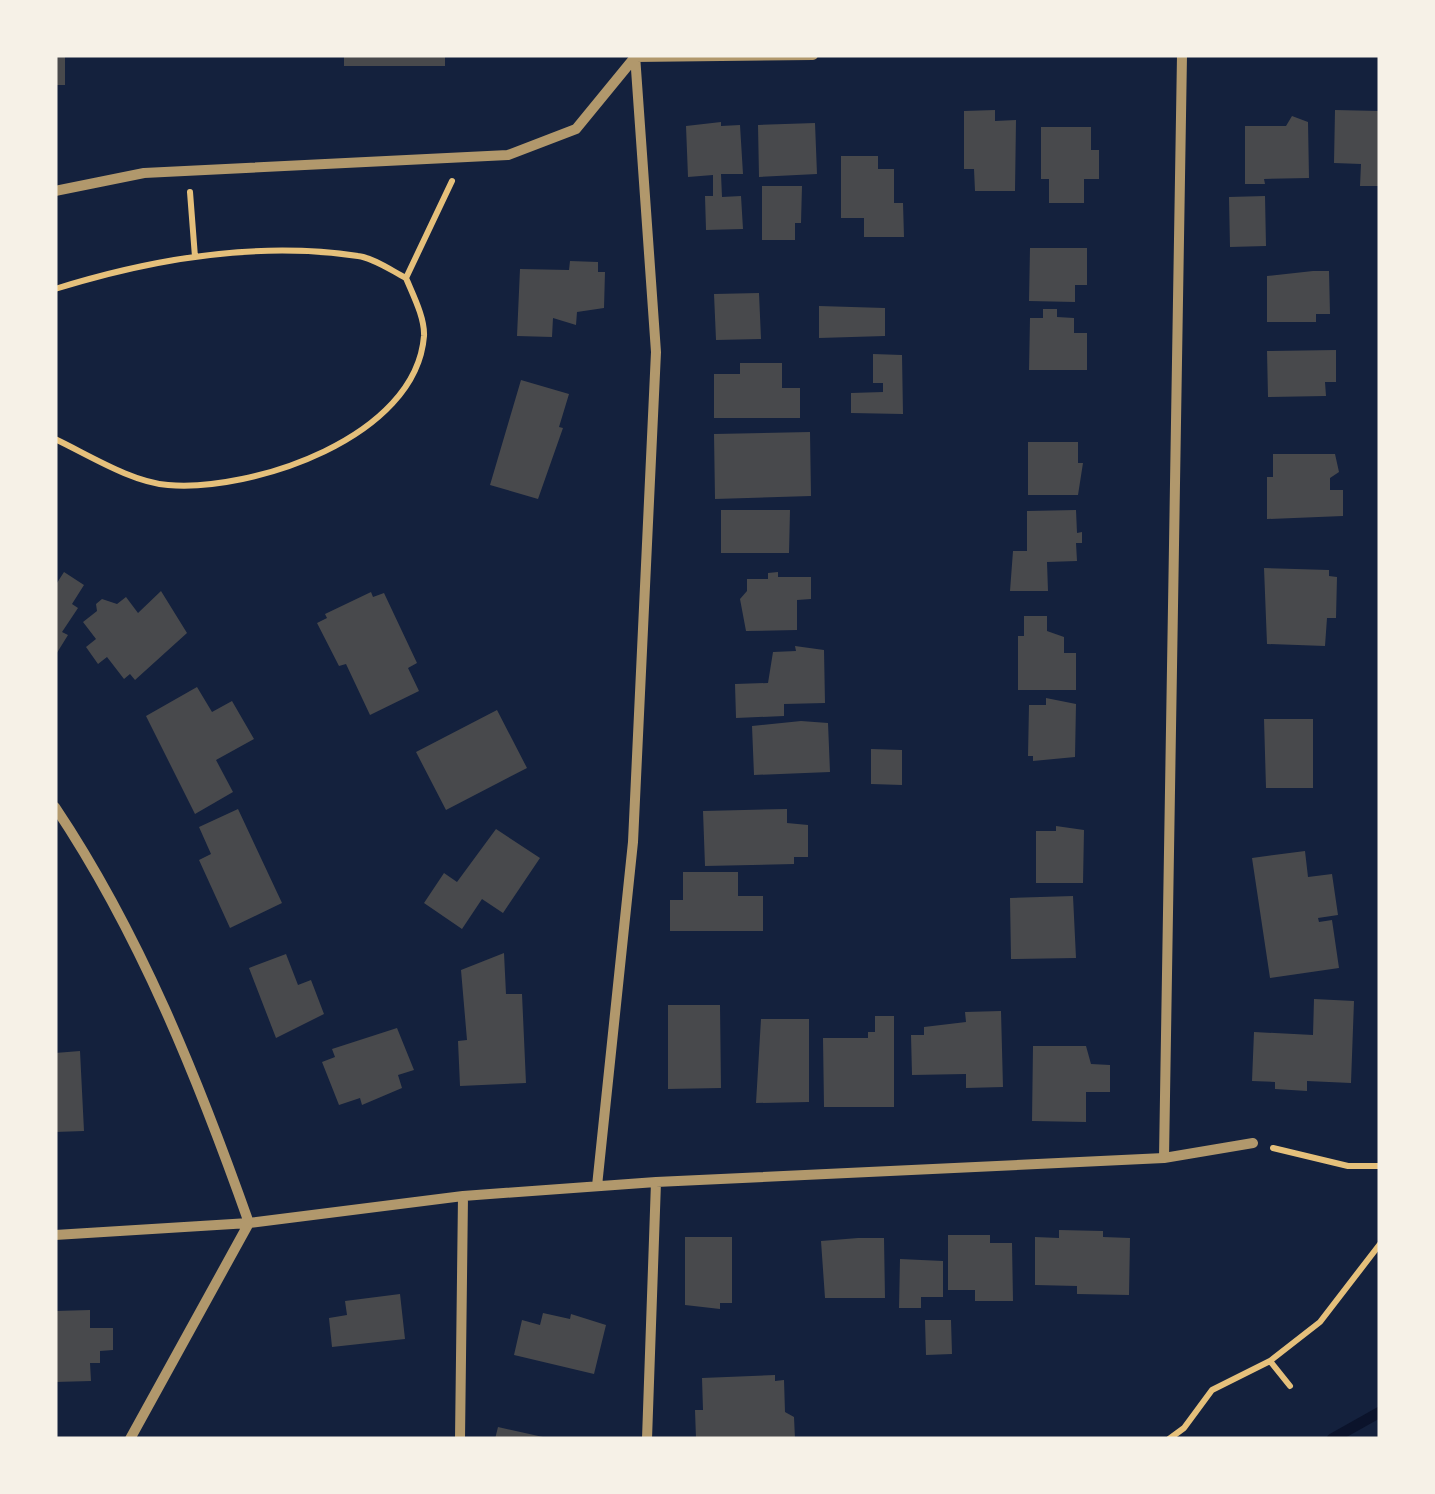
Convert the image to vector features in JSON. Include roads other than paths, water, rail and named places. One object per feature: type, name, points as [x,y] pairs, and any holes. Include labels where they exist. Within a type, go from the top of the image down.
[{"type":"street","points":[[635,56],[812,55]]},
{"type":"street","points":[[1164,1158],[1182,55]]},
{"type":"street","points":[[55,191],[144,173],[508,155],[576,129],[635,56]]},
{"type":"street","points":[[596,1186],[634,842],[656,352],[635,56]]},
{"type":"street","points":[[55,807],[105,882],[210,1114],[249,1223],[130,1439]]},
{"type":"street","points":[[55,1236],[249,1223],[464,1196],[656,1182],[1164,1158],[1253,1143]]},
{"type":"street","points":[[647,1439],[656,1182]]},
{"type":"street","points":[[460,1439],[464,1196]]},
{"type":"waterway","points":[[1332,1439],[1380,1412]]}]
